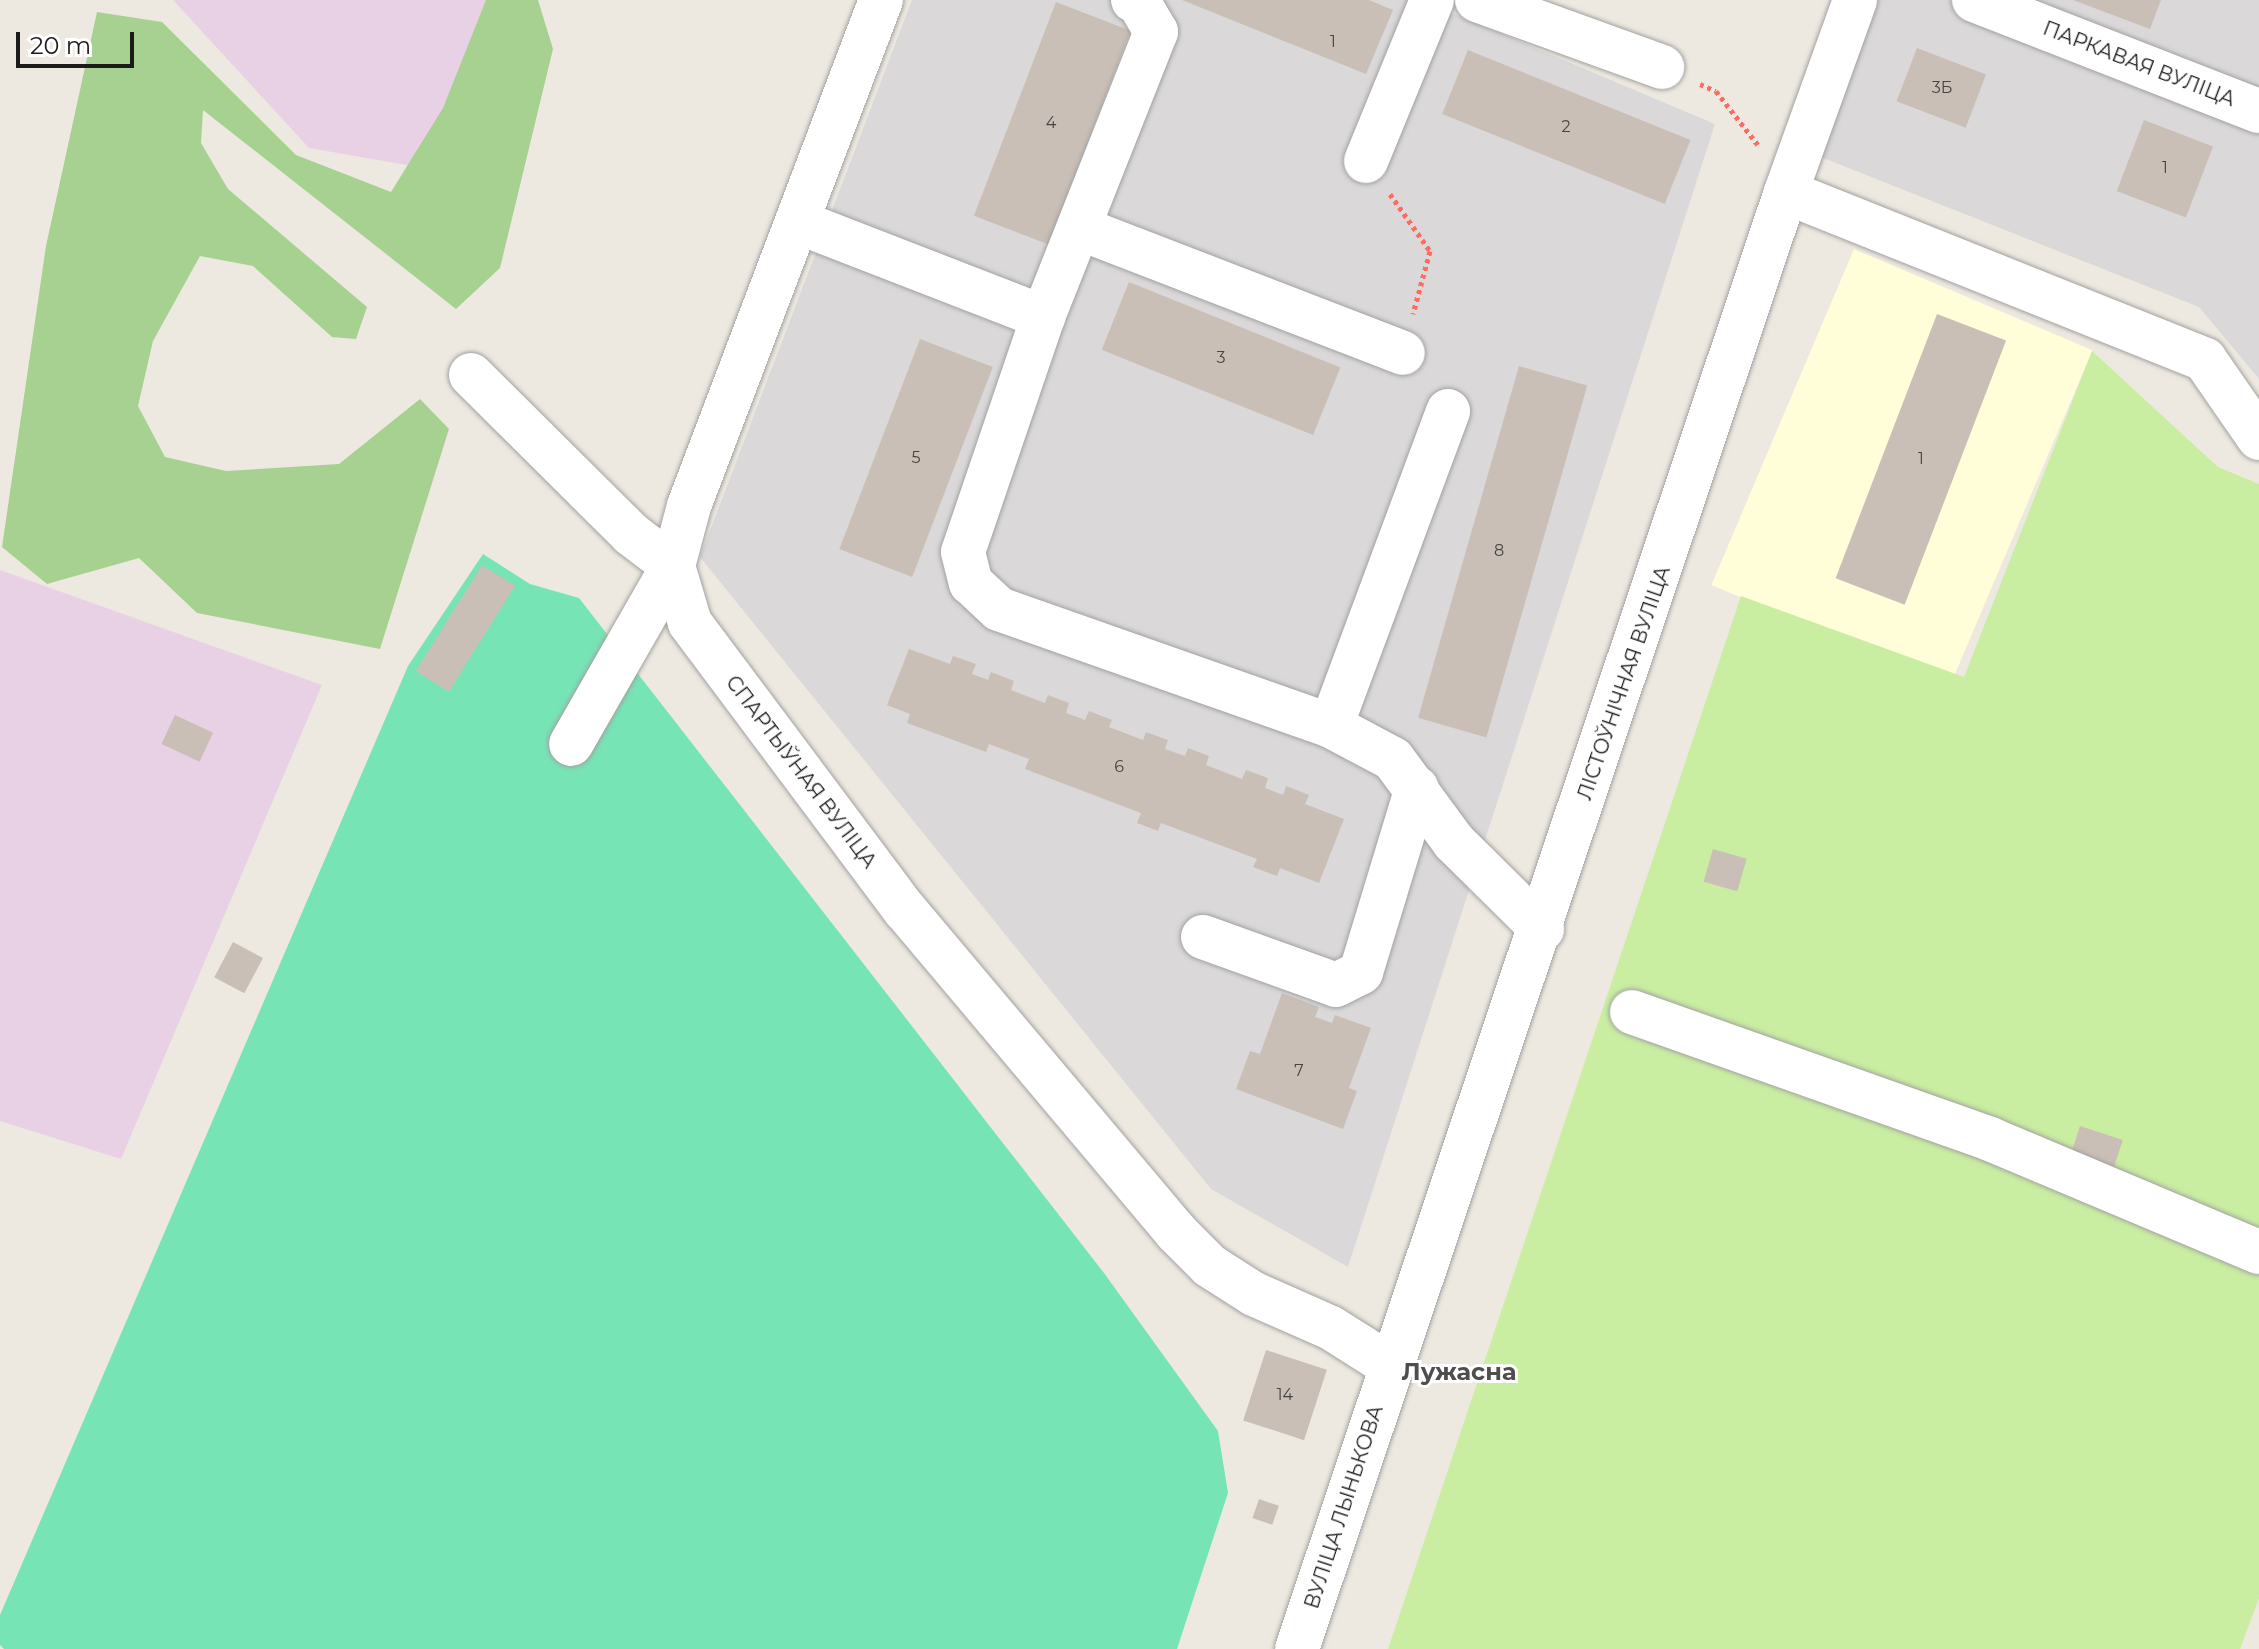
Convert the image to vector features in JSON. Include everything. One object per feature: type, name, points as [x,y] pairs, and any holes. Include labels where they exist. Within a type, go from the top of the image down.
[{"type":"street","points":[[571,744],[673,566],[689,506],[881,0]]},
{"type":"street","points":[[1133,0],[1140,4],[1156,32],[1043,317],[963,552],[971,583],[999,609],[1331,726],[1393,759],[1454,842],[1542,929]]},
{"type":"street","points":[[1366,161],[1432,0]]},
{"type":"street","points":[[1477,0],[1662,67]]},
{"type":"street","name":"ЛІСТОЎНІЧНАЯ ВУЛІЦА","points":[[1391,1366],[1542,929],[1786,192],[1855,0]]},
{"type":"street","name":"ПАРКАВАЯ ВУЛІЦА","points":[[1974,0],[2259,111]]},
{"type":"street","points":[[1786,192],[2205,360],[2259,438]]},
{"type":"street","points":[[798,222],[1043,317]]},
{"type":"street","points":[[1079,228],[1403,353]]},
{"type":"street","points":[[471,375],[631,534],[673,566]]},
{"type":"street","points":[[1331,726],[1448,411]]},
{"type":"street","name":"СПАРТЫЎНАЯ ВУЛІЦА","points":[[673,566],[690,623],[772,736],[905,910],[1176,1232],[1210,1266],[1254,1294],[1331,1328],[1391,1366]]},
{"type":"street","points":[[1203,937],[1336,985],[1361,972],[1417,788]]},
{"type":"street","points":[[1632,1012],[1990,1139],[2259,1252]]},
{"type":"street","name":"ВУЛІЦА ЛЫНЬКОВА","points":[[1297,1649],[1391,1366]]},
{"type":"path","points":[[1662,67],[1716,91],[1756,142],[1786,192]]},
{"type":"path","points":[[1366,161],[1430,251],[1403,353]]},
{"type":"shaded area","points":[[173,0],[504,0],[435,170],[309,148]]},
{"type":"shaded area","points":[[912,0],[1422,0],[1715,124],[1348,1267],[1211,1189],[700,557]]},
{"type":"shaded area","points":[[1861,0],[2259,0],[2259,379],[2199,307],[1803,150]]},
{"type":"shaded area","points":[[1854,249],[2092,350],[1950,686],[1711,585]]},
{"type":"shaded area","points":[[0,570],[322,685],[121,1159],[0,1121]]},
{"type":"green space","points":[[486,0],[538,0],[553,49],[500,268],[456,309],[203,110],[201,143],[228,189],[367,307],[356,339],[332,337],[253,266],[200,256],[153,341],[138,406],[165,457],[226,471],[339,464],[420,399],[449,429],[380,649],[197,613],[139,558],[47,584],[2,547],[46,246],[97,12],[162,22],[296,155],[391,192],[443,108]]},
{"type":"green space","points":[[2092,351],[2218,467],[2259,484],[2259,1598],[2240,1649],[1388,1649],[1741,596],[1964,677]]},
{"type":"green space","points":[[483,554],[530,584],[579,598],[1104,1273],[1218,1431],[1228,1493],[1177,1649],[4,1649],[0,1645],[0,1615],[408,666]]},
{"type":"building","points":[[1182,0],[1369,0],[1393,10],[1366,74]]},
{"type":"building","points":[[2073,0],[2161,0],[2150,29]]},
{"type":"building","points":[[1056,2],[1131,31],[1049,244],[974,216]]},
{"type":"building","points":[[1917,48],[1986,75],[1966,128],[1897,101]]},
{"type":"building","points":[[1468,50],[1691,140],[1665,204],[1442,114]]},
{"type":"building","points":[[2144,120],[2213,147],[2186,217],[2117,191]]},
{"type":"building","points":[[1129,282],[1340,367],[1313,435],[1102,350]]},
{"type":"building","points":[[1937,314],[2006,341],[1905,605],[1836,578]]},
{"type":"building","points":[[920,339],[993,367],[912,577],[839,549]]},
{"type":"building","points":[[1519,366],[1587,386],[1486,737],[1418,718]]},
{"type":"building","points":[[482,565],[515,586],[449,692],[416,671]]},
{"type":"building","points":[[909,649],[950,664],[953,656],[976,664],[972,674],[988,680],[991,672],[1014,681],[1011,690],[1045,703],[1048,695],[1069,703],[1066,713],[1085,720],[1089,711],[1112,720],[1109,727],[1143,740],[1146,732],[1168,740],[1165,749],[1185,756],[1188,748],[1209,756],[1206,765],[1242,779],[1246,770],[1268,778],[1265,788],[1283,795],[1286,786],[1309,795],[1305,804],[1344,819],[1319,883],[1280,868],[1277,876],[1253,867],[1257,859],[1161,823],[1158,831],[1137,823],[1141,813],[1025,769],[1029,759],[989,744],[986,752],[907,723],[910,714],[887,705]]},
{"type":"building","points":[[175,715],[213,733],[200,762],[161,744]]},
{"type":"building","points":[[1713,849],[1747,859],[1737,891],[1704,882]]},
{"type":"building","points":[[233,942],[263,958],[244,993],[214,977]]},
{"type":"building","points":[[1282,993],[1319,1007],[1315,1017],[1332,1023],[1335,1015],[1371,1028],[1349,1088],[1357,1091],[1343,1129],[1236,1089],[1250,1051],[1260,1054]]},
{"type":"building","points":[[2080,1126],[2123,1140],[2113,1170],[2070,1156]]},
{"type":"building","points":[[1266,1350],[1327,1370],[1304,1440],[1243,1420]]},
{"type":"building","points":[[1259,1499],[1279,1506],[1272,1525],[1252,1518]]},
{"type":"district","name":"Лужасна","points":[[1459,1372]]}]
